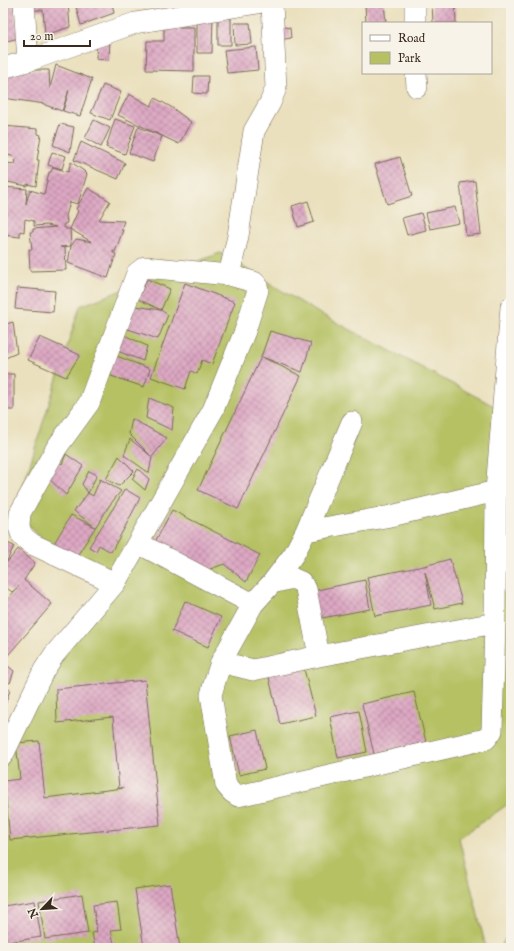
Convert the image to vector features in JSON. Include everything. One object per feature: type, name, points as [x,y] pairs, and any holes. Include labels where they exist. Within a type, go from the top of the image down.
[{"type":"street","points":[[24,3],[28,61]]},
{"type":"street","points":[[3,68],[28,61],[135,23],[258,3]]},
{"type":"street","points":[[230,275],[238,236],[254,131],[270,103],[276,88],[272,3]]},
{"type":"street","points":[[415,3],[415,22]]},
{"type":"street","points":[[3,755],[44,670],[54,655],[115,583],[213,410],[245,331],[258,290],[254,282],[230,275],[145,267],[137,273],[89,403],[57,447],[20,513],[19,527],[22,536],[32,544],[115,583]]},
{"type":"street","points":[[352,422],[306,531],[294,554],[272,583],[253,604],[221,662],[211,695],[226,785],[238,796],[486,740],[492,732],[496,491],[511,307]]},
{"type":"street","points":[[306,531],[391,516],[496,491]]},
{"type":"street","points":[[138,543],[253,604]]},
{"type":"street","points":[[272,583],[292,578],[301,582],[306,589],[319,656]]},
{"type":"street","points":[[221,662],[253,670],[494,623]]},
{"type":"green space","points":[[220,253],[317,312],[511,415],[511,802],[459,838],[486,948],[3,948],[3,743],[106,589],[74,573],[15,511],[80,306]]},
{"type":"green space","points":[[511,928],[511,948],[500,948]]},
{"type":"building","points":[[3,3],[13,3],[19,38],[3,42]]},
{"type":"building","points":[[28,3],[68,3],[70,27],[45,35],[43,10],[27,10]]},
{"type":"building","points":[[75,3],[112,3],[114,13],[81,25]]},
{"type":"building","points":[[365,3],[384,3],[386,22],[366,22]]},
{"type":"building","points":[[432,3],[455,3],[456,22],[433,22]]},
{"type":"building","points":[[197,17],[213,17],[212,53],[197,53]]},
{"type":"building","points":[[218,18],[231,18],[231,45],[218,45]]},
{"type":"building","points":[[234,23],[250,23],[252,44],[235,45]]},
{"type":"building","points":[[278,26],[290,28],[291,38],[279,40]]},
{"type":"building","points":[[164,27],[194,27],[194,71],[146,70],[147,41],[164,41]]},
{"type":"building","points":[[97,39],[110,40],[109,60],[96,59]]},
{"type":"building","points":[[256,47],[258,70],[227,73],[224,50]]},
{"type":"building","points":[[56,65],[92,79],[80,116],[63,111],[69,90],[62,111],[45,104],[3,98],[3,68],[14,70],[49,70],[50,88]]},
{"type":"building","points":[[194,76],[208,76],[207,94],[193,93]]},
{"type":"building","points":[[103,85],[121,92],[110,120],[91,113]]},
{"type":"building","points":[[129,94],[151,106],[155,98],[171,107],[191,122],[179,144],[118,115]]},
{"type":"building","points":[[115,119],[135,126],[125,154],[106,147]]},
{"type":"building","points":[[94,120],[110,128],[101,147],[85,138]]},
{"type":"building","points":[[60,124],[74,127],[70,152],[53,145]]},
{"type":"building","points":[[3,126],[38,129],[38,134],[41,135],[37,160],[39,160],[36,186],[27,184],[27,186],[3,181],[6,163],[15,164],[16,157],[3,154]]},
{"type":"building","points":[[138,127],[162,136],[153,162],[129,153]]},
{"type":"building","points":[[81,142],[125,163],[118,179],[74,160]]},
{"type":"building","points":[[52,152],[66,156],[62,169],[48,165]]},
{"type":"building","points":[[400,157],[412,196],[387,204],[375,164]]},
{"type":"building","points":[[71,162],[87,174],[78,204],[70,202],[66,216],[67,223],[64,224],[63,227],[70,229],[71,246],[60,247],[65,248],[66,270],[30,271],[29,249],[32,250],[30,232],[33,232],[33,229],[56,227],[47,225],[34,226],[34,221],[25,219],[24,232],[20,231],[20,237],[3,235],[3,187],[27,189],[26,204],[30,190],[44,194],[49,172],[51,172],[53,167],[68,172]]},
{"type":"building","points":[[475,181],[481,234],[466,236],[460,183]]},
{"type":"building","points":[[88,188],[110,201],[99,220],[124,221],[121,230],[123,230],[115,252],[113,251],[113,253],[116,254],[108,278],[68,263],[71,246],[76,239],[92,242],[70,229],[78,211],[76,209]]},
{"type":"building","points":[[308,201],[314,222],[298,227],[292,206]]},
{"type":"building","points":[[455,207],[459,223],[430,229],[426,213]]},
{"type":"building","points":[[421,213],[426,230],[407,235],[402,218]]},
{"type":"building","points":[[147,279],[170,289],[161,310],[138,299]]},
{"type":"building","points":[[185,283],[235,302],[212,364],[202,360],[197,374],[191,371],[185,389],[151,377]]},
{"type":"building","points":[[17,288],[55,291],[53,312],[15,309]]},
{"type":"building","points":[[129,305],[161,310],[168,315],[158,339],[125,328]]},
{"type":"building","points":[[13,322],[17,353],[3,359],[3,325]]},
{"type":"building","points":[[270,331],[311,343],[302,372],[262,357],[301,376],[238,509],[198,490],[261,357]]},
{"type":"building","points":[[118,332],[147,346],[143,361],[115,350]]},
{"type":"building","points":[[40,337],[80,355],[66,377],[28,360]]},
{"type":"building","points":[[109,353],[150,369],[144,387],[111,376]]},
{"type":"building","points":[[3,374],[14,374],[14,410],[3,410]]},
{"type":"building","points":[[149,398],[174,408],[172,430],[146,418]]},
{"type":"building","points":[[132,419],[167,438],[152,457],[149,473],[124,455],[130,439],[151,456],[129,434]]},
{"type":"building","points":[[66,454],[83,466],[66,495],[45,475],[56,459],[62,464]]},
{"type":"building","points":[[119,456],[134,471],[119,486],[106,479]]},
{"type":"building","points":[[138,469],[149,479],[145,490],[132,479]]},
{"type":"building","points":[[89,471],[97,475],[88,493],[82,484]]},
{"type":"building","points":[[100,479],[121,491],[109,506],[75,559],[53,545],[71,515],[95,527],[74,511],[88,493],[93,496]]},
{"type":"building","points":[[125,489],[140,498],[111,552],[99,545],[96,551],[89,547]]},
{"type":"building","points":[[172,510],[260,555],[246,582],[224,564],[205,571],[154,544]]},
{"type":"building","points":[[3,541],[14,546],[7,561],[3,559]]},
{"type":"building","points":[[18,549],[35,563],[24,580],[52,604],[3,661],[3,604],[19,586],[12,592],[3,585],[3,564],[5,565]]},
{"type":"building","points":[[450,559],[462,603],[435,609],[425,572],[431,605],[375,616],[367,577],[424,566]]},
{"type":"building","points":[[365,580],[370,609],[317,619],[312,591]]},
{"type":"building","points":[[185,601],[221,617],[208,647],[172,631]]},
{"type":"building","points":[[302,661],[316,716],[280,724],[267,669]]},
{"type":"building","points":[[3,662],[14,671],[10,683],[3,680]]},
{"type":"building","points":[[145,680],[160,825],[10,840],[4,781],[20,779],[16,743],[39,741],[45,798],[119,789],[113,717],[57,723],[56,689]]},
{"type":"building","points":[[3,688],[10,690],[3,711]]},
{"type":"building","points":[[414,692],[426,742],[374,754],[362,704]]},
{"type":"building","points":[[359,711],[367,752],[338,758],[330,717]]},
{"type":"building","points":[[257,730],[265,769],[239,775],[230,736]]},
{"type":"building","points":[[170,884],[180,948],[144,948],[135,889]]},
{"type":"building","points":[[82,894],[88,933],[45,939],[39,901]]},
{"type":"building","points":[[35,901],[41,937],[3,943],[3,906]]},
{"type":"building","points":[[117,902],[121,929],[111,930],[115,948],[95,948],[92,933],[97,932],[93,905]]}]
